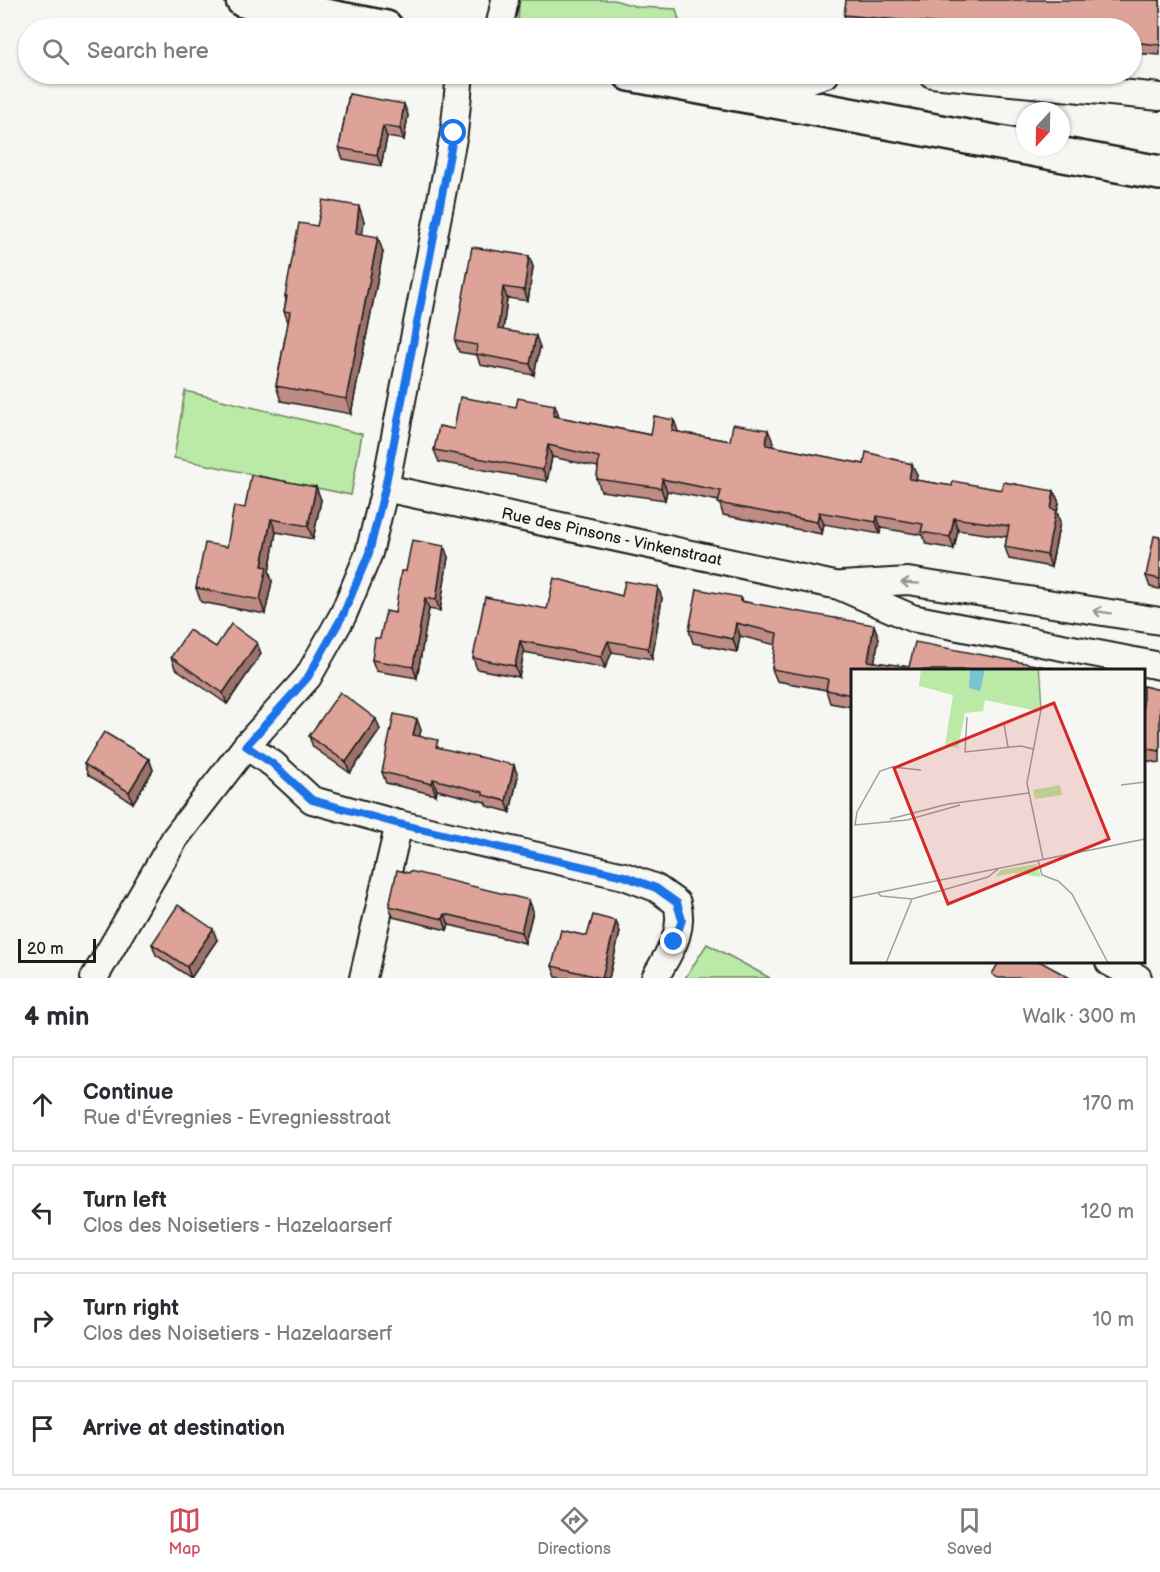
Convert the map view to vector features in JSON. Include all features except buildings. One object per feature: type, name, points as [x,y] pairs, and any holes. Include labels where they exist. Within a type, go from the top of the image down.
[{"type":"main road","points":[[243,0],[335,18]]},
{"type":"main road","points":[[687,84],[1160,173]]},
{"type":"street","points":[[501,18],[505,0]]},
{"type":"street","points":[[94,978],[175,838],[246,746],[308,677],[343,615],[369,553],[385,488],[454,133],[459,84]]},
{"type":"street","points":[[756,96],[794,84]]},
{"type":"street","points":[[1031,84],[1160,97]]},
{"type":"street","name":"Rue des Pinsons - Vinkenstraat","points":[[385,488],[839,586],[912,618],[1160,666]]},
{"type":"street","name":"Rue des Pinsons - Vinkenstraat","points":[[839,586],[908,581],[1160,621]]},
{"type":"street","points":[[246,746],[273,764],[312,800],[399,824],[624,876],[656,888],[677,903],[682,920],[656,978]]},
{"type":"street","points":[[363,978],[399,824]]},
{"type":"street","points":[[1111,963],[1138,978]]},
{"type":"green space","points":[[519,0],[614,0],[638,7],[676,9],[678,18],[518,18]]},
{"type":"green space","points":[[185,391],[362,434],[351,495],[174,458]]},
{"type":"green space","points":[[707,944],[770,978],[685,978]]},
{"type":"route","points":[[454,133],[422,288],[385,488],[369,553],[343,615],[308,677],[246,746],[273,764],[312,800],[399,824],[624,876],[656,888],[677,903],[682,920],[674,942]]}]
